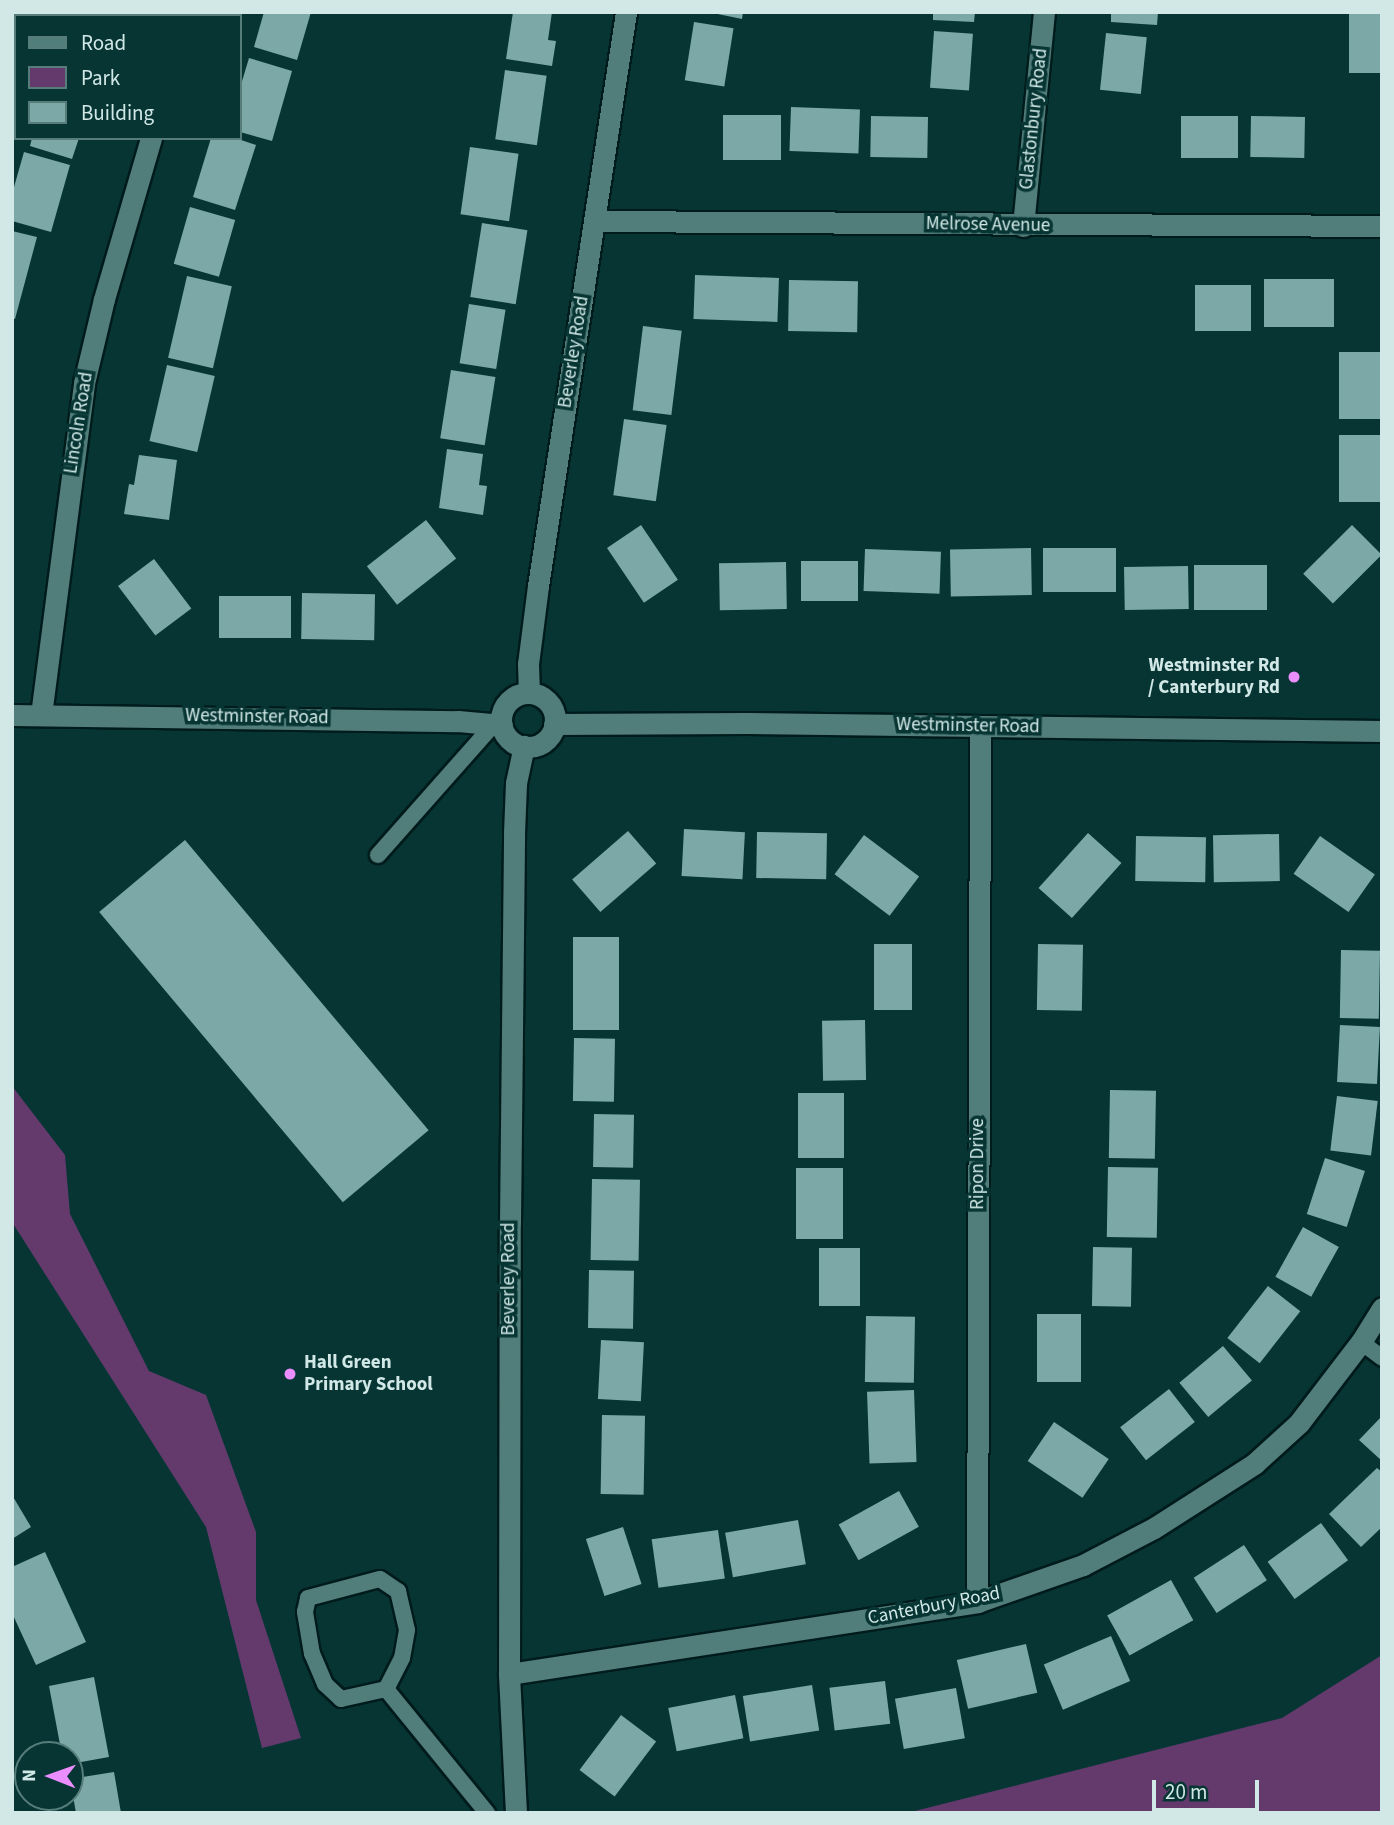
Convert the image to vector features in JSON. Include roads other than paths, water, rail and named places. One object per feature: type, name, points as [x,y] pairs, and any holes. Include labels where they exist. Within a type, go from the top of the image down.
[{"type":"street","name":"Beverley Road","points":[[529,693],[531,638],[626,12]]},
{"type":"street","name":"Glastonbury Road","points":[[1023,226],[1044,12]]},
{"type":"street","name":"Lincoln Road","points":[[41,715],[84,383],[104,299],[149,140]]},
{"type":"street","name":"Melrose Avenue","points":[[594,221],[1023,226],[1382,226]]},
{"type":"street","points":[[529,693],[540,696],[551,705],[554,724],[545,740],[524,746],[510,739],[498,725],[508,702],[517,695],[529,693]]},
{"type":"street","name":"Westminster Road","points":[[12,715],[444,720],[498,725]]},
{"type":"street","name":"Westminster Road","points":[[554,724],[595,722],[1382,731]]},
{"type":"street","name":"Ripon Drive","points":[[977,1602],[980,726]]},
{"type":"street","name":"Beverley Road","points":[[516,1813],[509,1674],[514,833],[516,783],[524,746]]},
{"type":"street","name":"Canterbury Road","points":[[509,1674],[977,1602],[1083,1565],[1154,1528],[1243,1472],[1298,1423],[1361,1342],[1382,1308]]},
{"type":"lane","points":[[378,855],[498,725]]},
{"type":"lane","points":[[1361,1342],[1382,1358]]},
{"type":"lane","points":[[380,1579],[398,1591],[407,1630],[402,1658],[386,1689],[341,1699],[325,1684],[312,1654],[305,1612],[308,1598],[380,1579]]},
{"type":"lane","points":[[386,1689],[487,1813]]},
{"type":"place","name":"Westminster Rd / Canterbury Rd","points":[[1294,677]]},
{"type":"place","name":"Hall Green Primary School","points":[[290,1374]]}]
